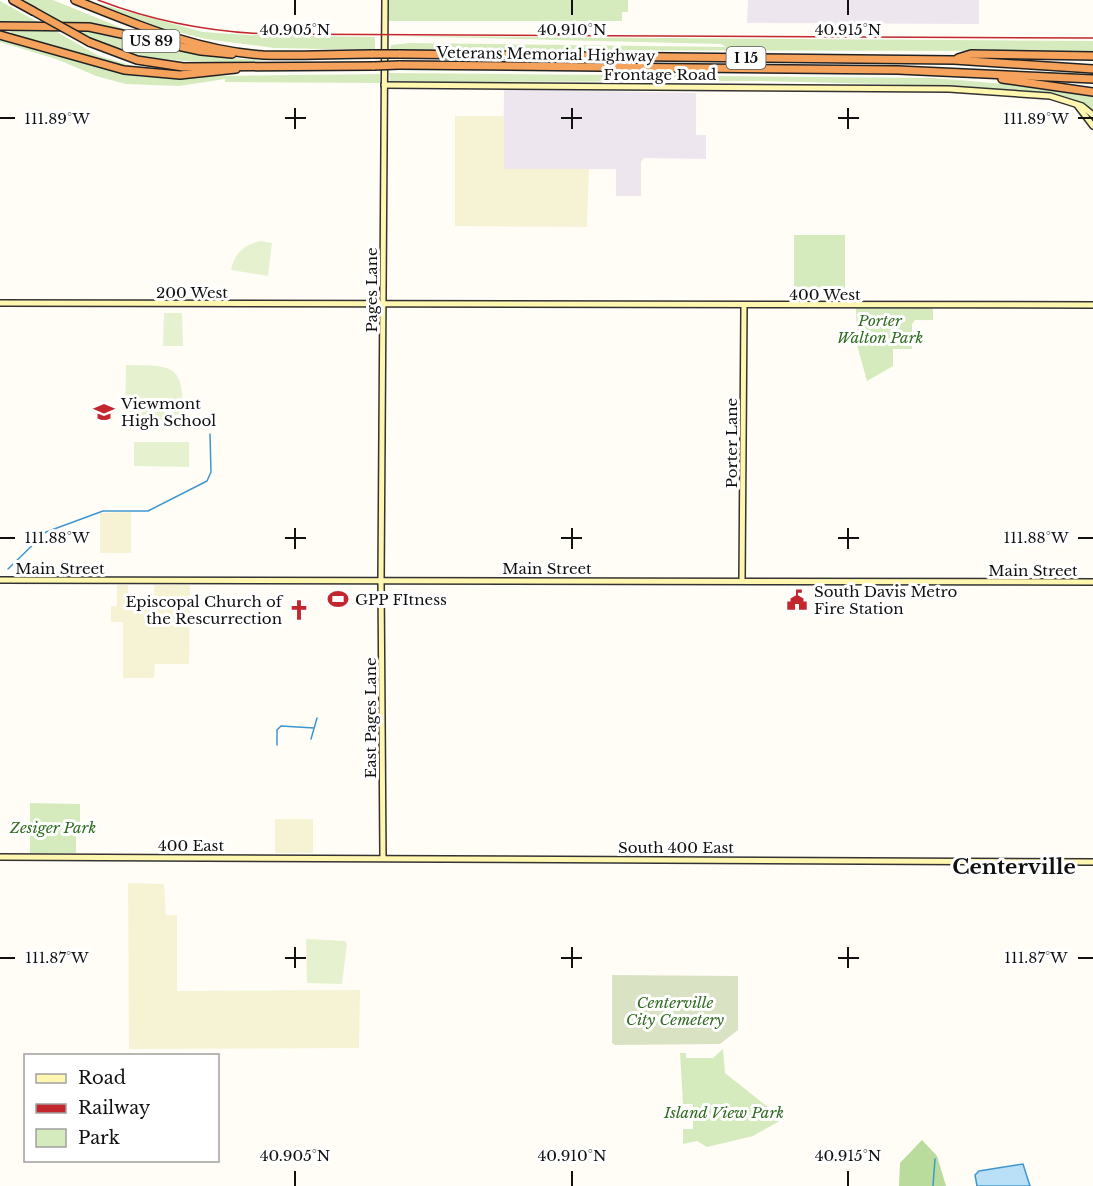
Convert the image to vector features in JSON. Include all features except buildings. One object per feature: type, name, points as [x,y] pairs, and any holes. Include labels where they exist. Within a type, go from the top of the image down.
[{"type":"highway","name":"Veterans Memorial Highway","points":[[13,0],[89,42],[137,60],[163,65],[898,70],[1093,79]]},
{"type":"highway","name":"Veterans Memorial Highway","points":[[75,0],[182,40],[262,55],[399,54],[954,60],[1093,69]]},
{"type":"highway","name":"US 89","points":[[0,26],[89,27],[201,51],[262,55]]},
{"type":"highway","name":"US 89","points":[[0,35],[142,73],[217,72],[265,65]]},
{"type":"highway","points":[[954,60],[970,54],[1093,56]]},
{"type":"highway","points":[[961,73],[1093,92]]},
{"type":"main road","name":"Pages Lane","points":[[381,580],[385,0]]},
{"type":"main road","name":"Frontage Road","points":[[384,85],[907,87],[1046,95],[1082,106],[1093,115]]},
{"type":"main road","points":[[1077,105],[1093,126]]},
{"type":"main road","name":"200 West","points":[[0,303],[556,306]]},
{"type":"main road","name":"400 West","points":[[556,306],[1093,305]]},
{"type":"main road","name":"Porter Lane","points":[[742,581],[744,306]]},
{"type":"main road","name":"Main Street","points":[[0,580],[1093,582]]},
{"type":"main road","name":"East Pages Lane","points":[[381,580],[383,857]]},
{"type":"main road","name":"400 East","points":[[0,857],[383,857]]},
{"type":"main road","name":"South 400 East","points":[[383,857],[1093,862]]},
{"type":"shaded area","points":[[748,0],[979,0],[979,24],[747,23]]},
{"type":"shaded area","points":[[504,89],[696,93],[696,135],[706,135],[706,159],[644,158],[641,162],[641,196],[616,196],[616,169],[503,170]]},
{"type":"shaded area","points":[[455,116],[504,116],[504,169],[589,169],[587,227],[455,226]]},
{"type":"shaded area","points":[[131,512],[131,553],[100,553],[100,513]]},
{"type":"shaded area","points":[[117,585],[128,585],[128,605],[154,606],[154,585],[190,585],[189,664],[155,664],[154,678],[123,678],[123,622],[111,622],[111,606],[117,606]]},
{"type":"shaded area","points":[[275,819],[313,819],[313,853],[275,853]]},
{"type":"shaded area","points":[[128,883],[164,884],[166,915],[177,915],[177,991],[360,990],[359,1048],[129,1049]]},
{"type":"green space","points":[[21,0],[53,0],[139,35],[93,25],[60,22]]},
{"type":"green space","points":[[85,0],[203,32],[375,37],[375,50],[274,48],[206,39],[165,29]]},
{"type":"green space","points":[[388,0],[628,0],[628,12],[622,12],[622,21],[388,21]]},
{"type":"green space","points":[[0,1],[38,22],[0,22]]},
{"type":"green space","points":[[11,27],[48,27],[97,55],[145,70],[103,62],[11,34]]},
{"type":"green space","points":[[70,28],[201,55],[267,61],[190,61],[142,55],[94,40]]},
{"type":"green space","points":[[395,36],[1093,41],[1093,51],[390,50],[391,45],[410,43],[726,47],[721,44]]},
{"type":"green space","points":[[0,38],[141,77],[380,74],[380,83],[225,82],[225,79],[179,86],[126,84],[96,76],[59,60],[0,42]]},
{"type":"green space","points":[[389,73],[933,78],[1019,85],[1093,95],[1093,112],[1073,99],[1047,92],[956,86],[761,81],[390,82]]},
{"type":"green space","points":[[794,235],[845,235],[845,288],[794,287]]},
{"type":"green space","points":[[261,241],[272,243],[268,276],[231,270],[241,251]]},
{"type":"green space","name":"Porter Walton Park","points":[[933,305],[933,320],[915,320],[912,324],[912,349],[893,349],[893,366],[867,381],[857,345],[856,306]]},
{"type":"green space","points":[[164,313],[182,313],[183,346],[163,346]]},
{"type":"green space","points":[[126,365],[157,366],[174,372],[179,379],[181,389],[183,420],[131,421],[125,413]]},
{"type":"green space","points":[[134,442],[189,442],[189,467],[134,466]]},
{"type":"green space","name":"Zesiger Park","points":[[30,803],[80,804],[80,832],[76,832],[76,853],[30,853]]},
{"type":"green space","points":[[306,939],[345,941],[347,944],[342,984],[307,983]]},
{"type":"green space","name":"Centerville City Cemetery","points":[[612,975],[738,976],[738,1030],[720,1044],[615,1045],[612,1043]]},
{"type":"green space","name":"Island View Park","points":[[723,1049],[725,1073],[783,1119],[753,1136],[707,1147],[697,1141],[683,1144],[683,1129],[693,1129],[693,1104],[683,1104],[680,1053],[686,1053],[686,1058],[713,1058]]},
{"type":"green space","points":[[922,1140],[937,1156],[946,1186],[899,1186],[900,1163]]},
{"type":"water","points":[[1023,1164],[1030,1186],[977,1186],[975,1175],[979,1171]]},
{"type":"waterway","points":[[8,569],[46,532],[103,511],[148,511],[207,481],[211,472],[210,434]]},
{"type":"waterway","points":[[311,739],[317,718]]},
{"type":"waterway","points":[[277,745],[277,730],[281,726],[314,728]]},
{"type":"waterway","points":[[933,1186],[935,1159]]},
{"type":"railway","points":[[98,0],[139,14],[181,24],[224,31],[268,34],[1093,38]]},
{"type":"place","name":"Viewmont High School","points":[[104,412]]},
{"type":"place","name":"GPP FItness","points":[[338,599]]},
{"type":"place","name":"South Davis Metro Fire Station","points":[[797,600]]},
{"type":"place","name":"Episcopal Church of the Rescurrection","points":[[299,610]]},
{"type":"district","name":"Centerville","points":[[1014,867]]}]
